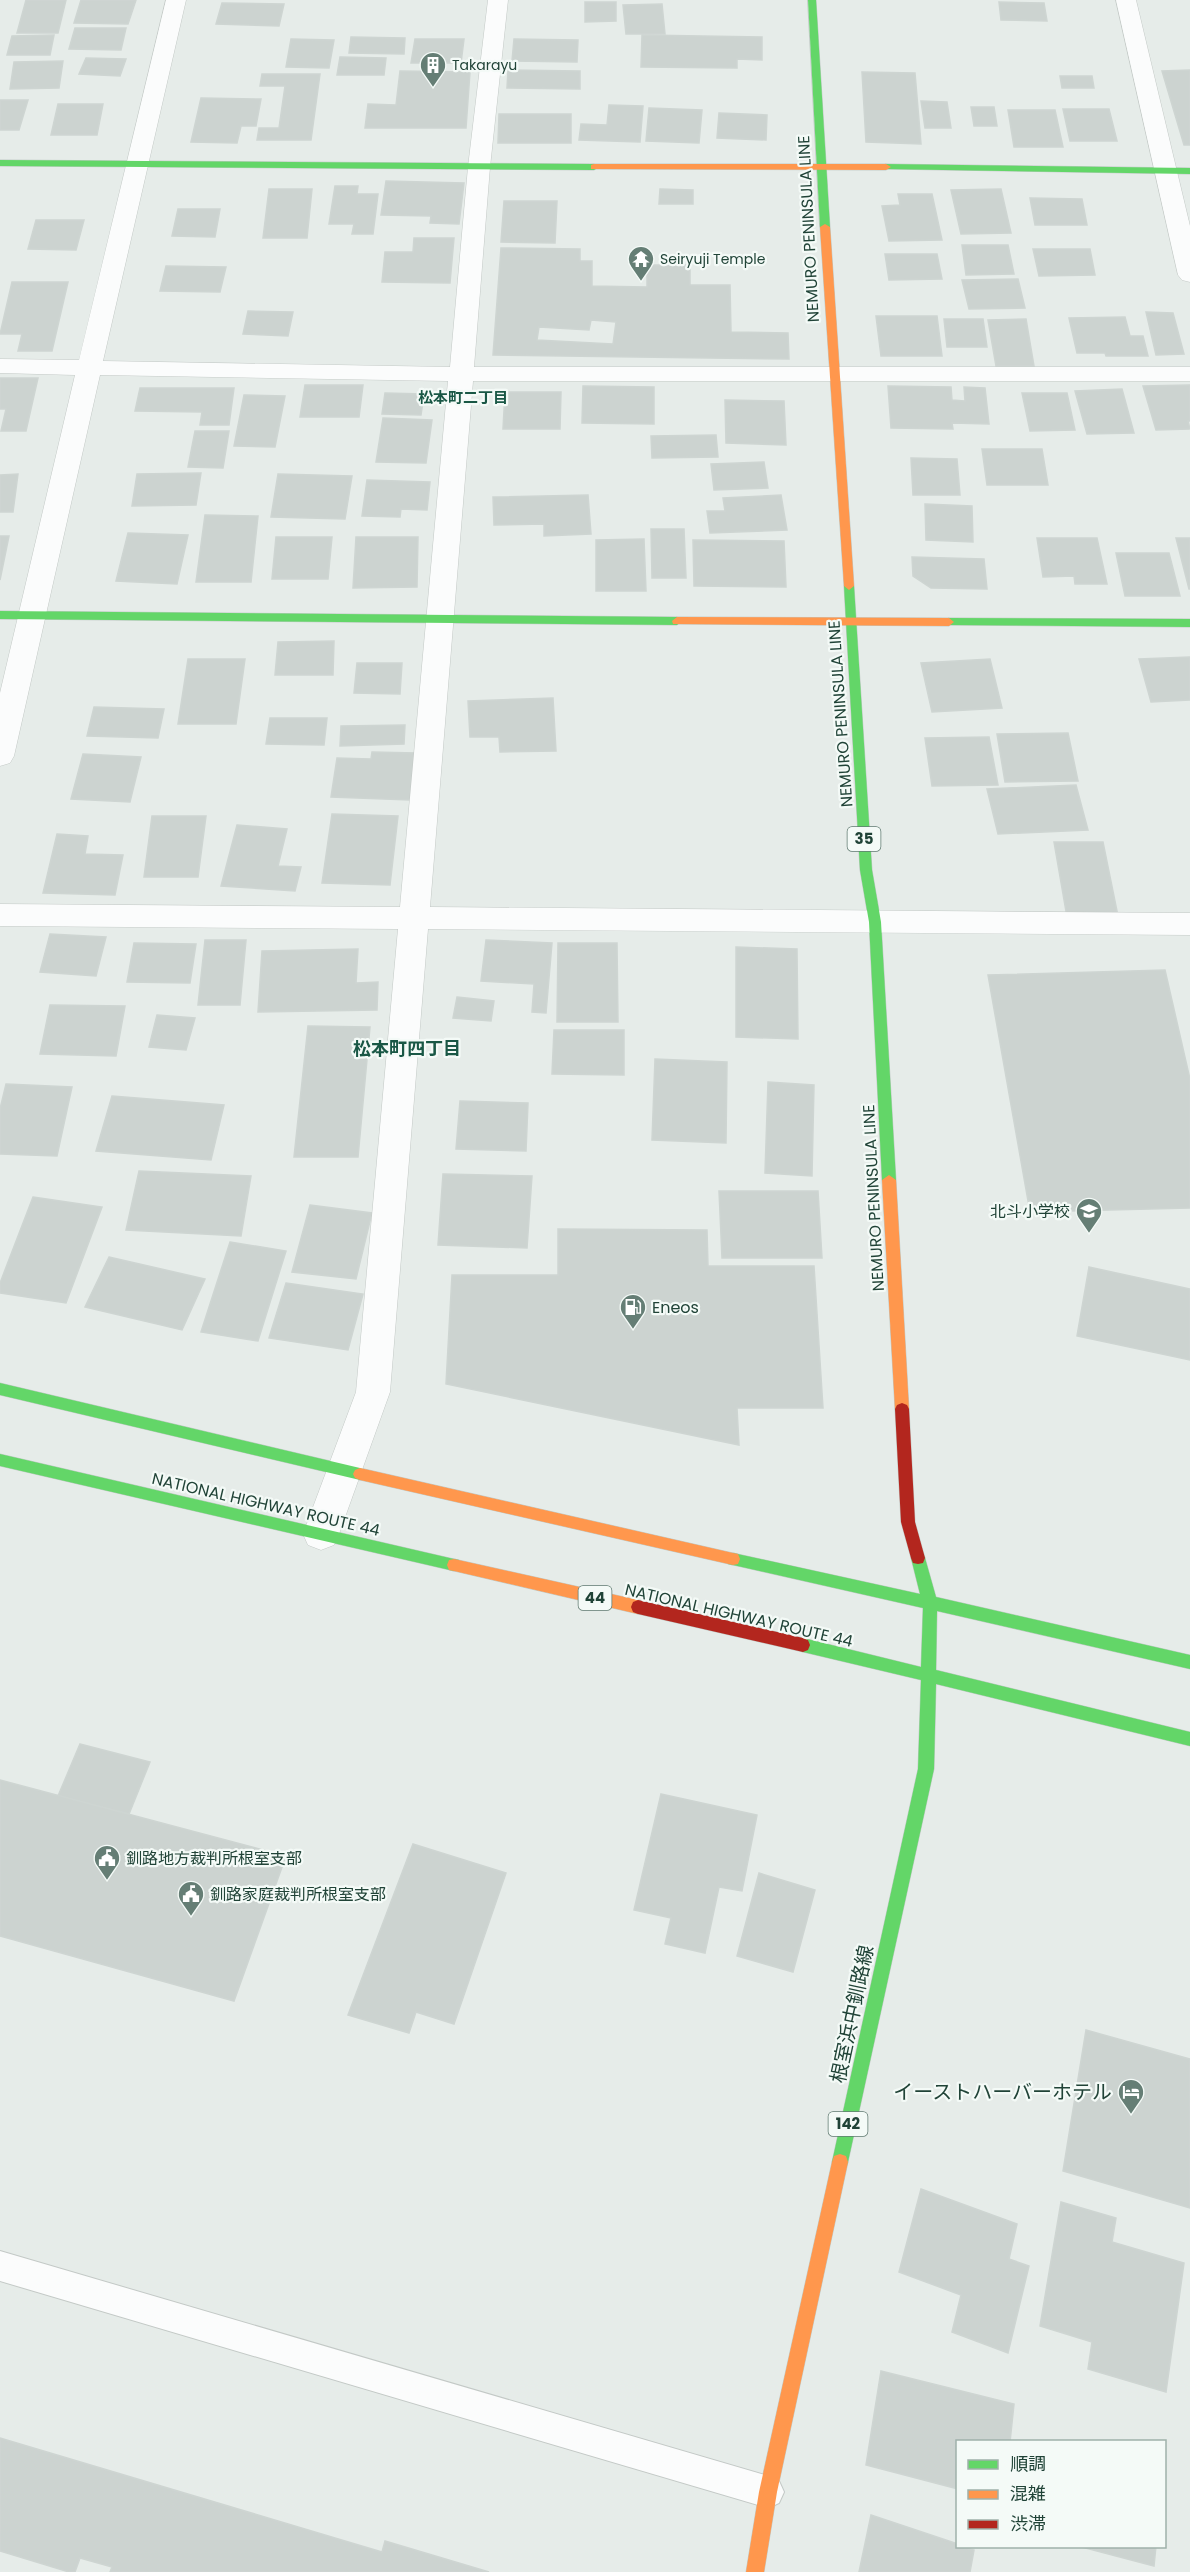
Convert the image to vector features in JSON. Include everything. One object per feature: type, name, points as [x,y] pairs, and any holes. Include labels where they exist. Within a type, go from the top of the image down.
[{"type":"main road","name":"NEMURO PENINSULA LINE","points":[[812,0],[833,376],[857,690],[866,870],[875,922],[908,1522],[930,1604],[928,1674]]},
{"type":"main road","points":[[0,163],[480,167],[821,166],[1190,171]]},
{"type":"main road","points":[[0,615],[439,620],[1190,623]]},
{"type":"main road","points":[[0,1389],[345,1471],[930,1604],[1055,1629],[1190,1662]]},
{"type":"main road","name":"NATIONAL HIGHWAY ROUTE 44","points":[[0,1460],[774,1641],[928,1674],[1190,1739]]},
{"type":"main road","name":"根室浜中釧路線","points":[[755,2572],[768,2492],[926,1769],[928,1674]]},
{"type":"street","points":[[0,756],[176,0]]},
{"type":"street","points":[[321,1534],[373,1392],[461,374],[498,0]]},
{"type":"street","points":[[1126,0],[1190,275]]},
{"type":"street","points":[[0,366],[461,374],[833,376],[1190,374]]},
{"type":"street","points":[[0,915],[1190,924]]},
{"type":"lane","points":[[0,2266],[768,2492]]},
{"type":"building","points":[[26,0],[66,0],[58,33],[17,33]]},
{"type":"building","points":[[81,0],[136,0],[128,24],[74,23]]},
{"type":"building","points":[[585,2],[616,2],[616,21],[585,22]]},
{"type":"building","points":[[999,2],[1044,3],[1047,21],[1001,20]]},
{"type":"building","points":[[222,3],[284,4],[279,26],[216,24]]},
{"type":"building","points":[[662,4],[665,34],[626,34],[623,5]]},
{"type":"building","points":[[75,28],[126,28],[121,50],[69,49]]},
{"type":"building","points":[[54,35],[50,55],[7,55],[12,36]]},
{"type":"building","points":[[642,35],[762,37],[762,60],[737,59],[737,68],[641,67]]},
{"type":"building","points":[[351,37],[405,38],[404,54],[349,53]]},
{"type":"building","points":[[291,39],[334,40],[329,68],[286,67]]},
{"type":"building","points":[[415,39],[464,39],[461,63],[411,63]]},
{"type":"building","points":[[514,39],[578,40],[577,62],[512,61]]},
{"type":"building","points":[[340,57],[386,58],[384,75],[337,75]]},
{"type":"building","points":[[86,58],[126,59],[120,76],[79,74]]},
{"type":"building","points":[[63,61],[59,88],[10,89],[14,62]]},
{"type":"building","points":[[508,70],[580,71],[580,89],[507,88]]},
{"type":"building","points":[[1190,70],[1190,145],[1184,145],[1162,71]]},
{"type":"building","name":"Takarayu","points":[[400,71],[470,72],[466,128],[365,128],[368,104],[396,105]]},
{"type":"building","points":[[862,72],[915,73],[921,144],[866,142]]},
{"type":"building","points":[[262,74],[320,74],[311,140],[257,140],[259,128],[279,128],[285,86],[260,86]]},
{"type":"building","points":[[1060,76],[1092,76],[1094,88],[1062,88]]},
{"type":"building","points":[[201,98],[261,99],[256,126],[241,126],[237,143],[191,142]]},
{"type":"building","points":[[0,100],[28,100],[19,130],[0,130]]},
{"type":"building","points":[[921,101],[947,102],[951,128],[925,128]]},
{"type":"building","points":[[58,104],[103,104],[97,135],[51,135]]},
{"type":"building","points":[[609,105],[643,106],[640,142],[579,140],[581,124],[607,125]]},
{"type":"building","points":[[971,107],[994,107],[997,126],[974,126]]},
{"type":"building","points":[[649,108],[702,110],[699,143],[646,141]]},
{"type":"building","points":[[1063,109],[1109,109],[1117,141],[1070,141]]},
{"type":"building","points":[[1008,110],[1055,110],[1063,147],[1014,147]]},
{"type":"building","points":[[719,113],[767,115],[766,140],[717,138]]},
{"type":"building","points":[[499,114],[571,114],[571,143],[498,143]]},
{"type":"building","points":[[386,181],[464,183],[459,224],[430,223],[431,216],[381,215]]},
{"type":"building","points":[[335,186],[358,186],[357,194],[378,194],[373,234],[352,234],[354,224],[329,224]]},
{"type":"building","points":[[269,189],[312,189],[307,238],[263,238]]},
{"type":"building","points":[[660,189],[693,190],[693,204],[659,204]]},
{"type":"building","points":[[1001,189],[1011,233],[961,234],[951,190]]},
{"type":"building","points":[[898,194],[932,194],[942,240],[889,241],[882,206],[900,205]]},
{"type":"building","points":[[1030,198],[1082,199],[1087,225],[1035,225]]},
{"type":"building","points":[[504,201],[557,201],[555,243],[501,242]]},
{"type":"building","points":[[178,209],[220,209],[215,237],[172,236]]},
{"type":"building","points":[[36,220],[84,220],[76,250],[28,249]]},
{"type":"building","points":[[414,238],[454,238],[450,283],[382,282],[385,252],[413,252]]},
{"type":"building","points":[[962,245],[1008,245],[1014,274],[966,275]]},
{"type":"building","points":[[501,248],[580,249],[580,261],[592,261],[592,286],[647,287],[647,265],[690,265],[690,285],[730,285],[731,332],[788,333],[789,359],[493,355]],"holes":[[[591,320],[616,322],[613,344],[537,340],[539,327],[589,330]]]},
{"type":"building","points":[[1033,249],[1090,249],[1095,275],[1039,276]]},
{"type":"building","points":[[885,254],[937,254],[942,279],[889,280]]},
{"type":"building","points":[[166,266],[226,267],[220,292],[160,291]]},
{"type":"building","points":[[1018,279],[1025,308],[969,309],[962,280]]},
{"type":"building","points":[[12,282],[68,282],[52,351],[18,351],[22,334],[0,334]]},
{"type":"building","points":[[248,311],[293,312],[288,336],[243,334]]},
{"type":"building","points":[[1146,312],[1173,313],[1184,354],[1156,355]]},
{"type":"building","points":[[876,316],[937,316],[942,356],[881,356]]},
{"type":"building","points":[[1125,317],[1130,336],[1143,336],[1148,356],[1077,353],[1069,318]]},
{"type":"building","points":[[944,319],[983,319],[987,347],[947,347]]},
{"type":"building","points":[[1026,319],[1034,366],[996,366],[988,320]]},
{"type":"building","points":[[0,378],[38,378],[26,431],[1,431],[6,409],[0,409]]},
{"type":"building","points":[[305,385],[363,385],[359,417],[300,417]]},
{"type":"building","points":[[1190,385],[1190,421],[1188,421],[1190,429],[1156,430],[1143,386]]},
{"type":"building","points":[[583,386],[654,387],[654,424],[582,423]]},
{"type":"building","points":[[888,386],[951,387],[952,400],[965,401],[964,387],[985,388],[989,424],[952,423],[953,429],[891,428]]},
{"type":"building","points":[[140,388],[234,388],[229,425],[200,425],[202,412],[135,411]]},
{"type":"building","points":[[1122,389],[1134,433],[1087,434],[1075,391]]},
{"type":"building","points":[[505,392],[561,392],[560,429],[503,429]]},
{"type":"building","points":[[385,393],[424,394],[421,415],[382,414]]},
{"type":"building","points":[[1022,393],[1067,393],[1075,430],[1030,431]]},
{"type":"building","points":[[244,395],[285,396],[275,447],[234,446]]},
{"type":"building","points":[[725,400],[784,401],[786,445],[726,443]]},
{"type":"building","points":[[383,418],[432,420],[426,463],[376,462]]},
{"type":"building","points":[[195,431],[229,431],[223,468],[188,467]]},
{"type":"building","points":[[716,435],[718,457],[652,458],[651,436]]},
{"type":"building","points":[[982,449],[1042,449],[1048,485],[987,485]]},
{"type":"building","points":[[911,458],[957,459],[960,495],[913,495]]},
{"type":"building","points":[[764,462],[768,488],[714,490],[711,464]]},
{"type":"building","points":[[201,473],[196,505],[132,506],[137,474]]},
{"type":"building","points":[[18,474],[13,512],[0,512],[0,475]]},
{"type":"building","points":[[278,474],[352,476],[345,519],[271,517]]},
{"type":"building","points":[[367,480],[430,482],[427,510],[401,509],[400,517],[362,516]]},
{"type":"building","points":[[588,495],[591,534],[544,536],[544,524],[494,525],[493,497]]},
{"type":"building","points":[[781,495],[787,530],[710,533],[707,511],[725,511],[723,498]]},
{"type":"building","points":[[925,504],[972,506],[973,542],[926,540]]},
{"type":"building","points":[[205,515],[258,516],[251,582],[196,582]]},
{"type":"building","points":[[651,529],[684,529],[686,578],[652,578]]},
{"type":"building","points":[[128,533],[188,535],[177,584],[116,581]]},
{"type":"building","points":[[0,536],[9,536],[0,580]]},
{"type":"building","points":[[276,537],[332,537],[328,579],[272,579]]},
{"type":"building","points":[[356,537],[418,537],[417,587],[353,588]]},
{"type":"building","points":[[1037,538],[1097,538],[1107,584],[1075,584],[1074,576],[1043,577]]},
{"type":"building","points":[[1176,538],[1190,538],[1190,589],[1189,589]]},
{"type":"building","points":[[644,539],[646,591],[596,591],[596,540]]},
{"type":"building","points":[[693,540],[784,541],[786,587],[694,586]]},
{"type":"building","points":[[1116,553],[1169,553],[1180,596],[1125,596]]},
{"type":"building","points":[[912,557],[984,559],[987,589],[931,588],[913,576]]},
{"type":"building","points":[[334,641],[333,675],[275,675],[278,642]]},
{"type":"building","points":[[1190,657],[1190,700],[1151,702],[1139,659]]},
{"type":"building","points":[[188,659],[245,659],[236,724],[178,724]]},
{"type":"building","points":[[990,659],[1002,708],[932,712],[921,663]]},
{"type":"building","points":[[357,663],[402,663],[400,694],[354,693]]},
{"type":"building","points":[[553,698],[556,751],[500,752],[499,737],[470,737],[468,701]]},
{"type":"building","points":[[94,707],[164,709],[158,738],[87,736]]},
{"type":"building","points":[[270,718],[327,718],[324,745],[266,744]]},
{"type":"building","points":[[405,725],[404,744],[340,746],[341,726]]},
{"type":"building","points":[[1068,733],[1078,781],[1005,782],[997,734]]},
{"type":"building","points":[[989,737],[998,785],[932,786],[925,738]]},
{"type":"building","points":[[372,752],[416,753],[410,800],[331,797],[337,758],[371,759]]},
{"type":"building","points":[[83,754],[141,757],[130,802],[71,799]]},
{"type":"building","points":[[1076,785],[1088,830],[998,834],[987,789]]},
{"type":"building","points":[[332,814],[398,816],[390,885],[322,883]]},
{"type":"building","points":[[152,816],[206,816],[198,877],[144,877]]},
{"type":"building","points":[[237,825],[287,829],[278,866],[301,867],[295,891],[221,886]]},
{"type":"building","points":[[57,834],[88,836],[85,854],[123,855],[115,895],[43,893]]},
{"type":"building","points":[[1054,842],[1103,842],[1118,916],[1067,917]]},
{"type":"building","points":[[50,934],[106,937],[96,976],[40,972]]},
{"type":"building","points":[[205,940],[246,940],[240,1005],[198,1005]]},
{"type":"building","points":[[486,940],[552,943],[546,1013],[532,1012],[534,984],[481,981]]},
{"type":"building","points":[[134,943],[196,944],[190,983],[127,982]]},
{"type":"building","points":[[558,943],[617,943],[618,1022],[557,1022]]},
{"type":"building","points":[[736,947],[797,949],[798,1039],[736,1037]]},
{"type":"building","points":[[358,949],[356,983],[378,982],[377,1010],[258,1012],[262,951]]},
{"type":"building","points":[[1165,970],[1190,1079],[1190,1208],[1030,1212],[988,975]]},
{"type":"building","points":[[457,997],[494,1001],[491,1021],[453,1018]]},
{"type":"building","points":[[50,1005],[125,1006],[116,1056],[40,1054]]},
{"type":"building","points":[[157,1015],[195,1018],[186,1050],[149,1047]]},
{"type":"building","points":[[308,1026],[370,1027],[358,1157],[294,1157]]},
{"type":"building","points":[[554,1030],[624,1030],[624,1075],[552,1074]]},
{"type":"building","points":[[655,1059],[727,1062],[726,1143],[652,1140]]},
{"type":"building","points":[[768,1082],[814,1085],[812,1176],[765,1173]]},
{"type":"building","points":[[6,1084],[72,1087],[57,1156],[0,1154],[0,1109]]},
{"type":"building","points":[[112,1096],[224,1105],[211,1160],[96,1151]]},
{"type":"building","points":[[460,1101],[528,1103],[526,1151],[456,1149]]},
{"type":"building","points":[[139,1171],[251,1176],[241,1236],[126,1230]]},
{"type":"building","points":[[443,1174],[532,1176],[527,1248],[438,1245]]},
{"type":"building","points":[[719,1191],[818,1191],[822,1258],[722,1258]]},
{"type":"building","points":[[33,1197],[102,1207],[66,1303],[0,1293],[0,1283]]},
{"type":"building","points":[[310,1205],[372,1213],[356,1279],[292,1272]]},
{"type":"building","name":"Eneos","points":[[558,1229],[707,1230],[708,1266],[814,1266],[823,1408],[737,1408],[739,1445],[446,1384],[452,1275],[558,1275]]},
{"type":"building","points":[[230,1242],[286,1251],[258,1341],[201,1332]]},
{"type":"building","points":[[109,1257],[205,1279],[182,1330],[85,1307]]},
{"type":"building","points":[[1089,1267],[1190,1289],[1190,1360],[1077,1336]]},
{"type":"building","points":[[286,1283],[363,1294],[348,1350],[269,1338]]},
{"type":"building","points":[[80,1744],[150,1762],[129,1814],[58,1796]]},
{"type":"building","points":[[0,1780],[286,1856],[234,2001],[0,1936]]},
{"type":"building","points":[[661,1794],[757,1815],[742,1891],[719,1887],[705,1953],[665,1944],[671,1918],[634,1910]]},
{"type":"building","points":[[413,1844],[506,1873],[454,2024],[416,2012],[409,2033],[348,2015]]},
{"type":"building","points":[[759,1873],[815,1890],[793,1972],[737,1956]]},
{"type":"building","name":"イーストハーバーホテル","points":[[1086,2030],[1190,2059],[1190,2208],[1063,2171]]},
{"type":"building","points":[[921,2189],[1017,2224],[1009,2259],[1029,2266],[1008,2353],[952,2332],[961,2295],[899,2272]]},
{"type":"building","points":[[1061,2202],[1116,2218],[1112,2242],[1184,2263],[1166,2392],[1088,2369],[1092,2342],[1040,2326]]},
{"type":"building","points":[[881,2371],[1014,2404],[1010,2440],[956,2440],[956,2488],[866,2465]]},
{"type":"building","points":[[0,2438],[382,2552],[385,2541],[489,2572],[110,2572],[112,2567],[80,2558],[75,2572],[69,2572],[0,2551]]},
{"type":"building","points":[[871,2515],[956,2543],[956,2548],[974,2550],[970,2572],[859,2572]]},
{"type":"building","points":[[1086,2548],[1156,2548],[1154,2566]]},
{"type":"traffic: fast","points":[[812,0],[825,227]]},
{"type":"traffic: fast","points":[[0,163],[594,167]]},
{"type":"traffic: fast","points":[[886,167],[1190,171]]},
{"type":"traffic: fast","points":[[849,586],[866,870],[875,922],[889,1180]]},
{"type":"traffic: fast","points":[[0,615],[677,621]]},
{"type":"traffic: fast","points":[[949,622],[1190,623]]},
{"type":"traffic: fast","points":[[0,1389],[360,1474]]},
{"type":"traffic: fast","points":[[0,1460],[454,1565]]},
{"type":"traffic: fast","points":[[840,2162],[926,1769],[930,1604],[918,1558]]},
{"type":"traffic: fast","points":[[733,1559],[1190,1662]]},
{"type":"traffic: fast","points":[[803,1645],[1190,1739]]},
{"type":"traffic: slow","points":[[594,167],[886,167]]},
{"type":"traffic: slow","points":[[825,227],[849,586]]},
{"type":"traffic: slow","points":[[677,621],[949,622]]},
{"type":"traffic: slow","points":[[889,1180],[902,1409]]},
{"type":"traffic: slow","points":[[360,1474],[733,1559]]},
{"type":"traffic: slow","points":[[454,1565],[638,1607]]},
{"type":"traffic: slow","points":[[755,2572],[768,2492],[840,2162]]},
{"type":"traffic: jam","points":[[902,1409],[908,1522],[918,1558]]},
{"type":"traffic: jam","points":[[638,1607],[803,1645]]},
{"type":"place","name":"Takarayu","points":[[433,88]]},
{"type":"place","name":"Seiryuji Temple","points":[[641,282]]},
{"type":"place","name":"北斗小学校","points":[[1089,1234]]},
{"type":"place","name":"Eneos","points":[[633,1330]]},
{"type":"place","name":"釧路地方裁判所根室支部","points":[[107,1881]]},
{"type":"place","name":"釧路家庭裁判所根室支部","points":[[191,1917]]},
{"type":"place","name":"イーストハーバーホテル","points":[[1131,2115]]},
{"type":"district","name":"松本町二丁目","points":[[463,398]]},
{"type":"district","name":"松本町四丁目","points":[[407,1049]]}]
